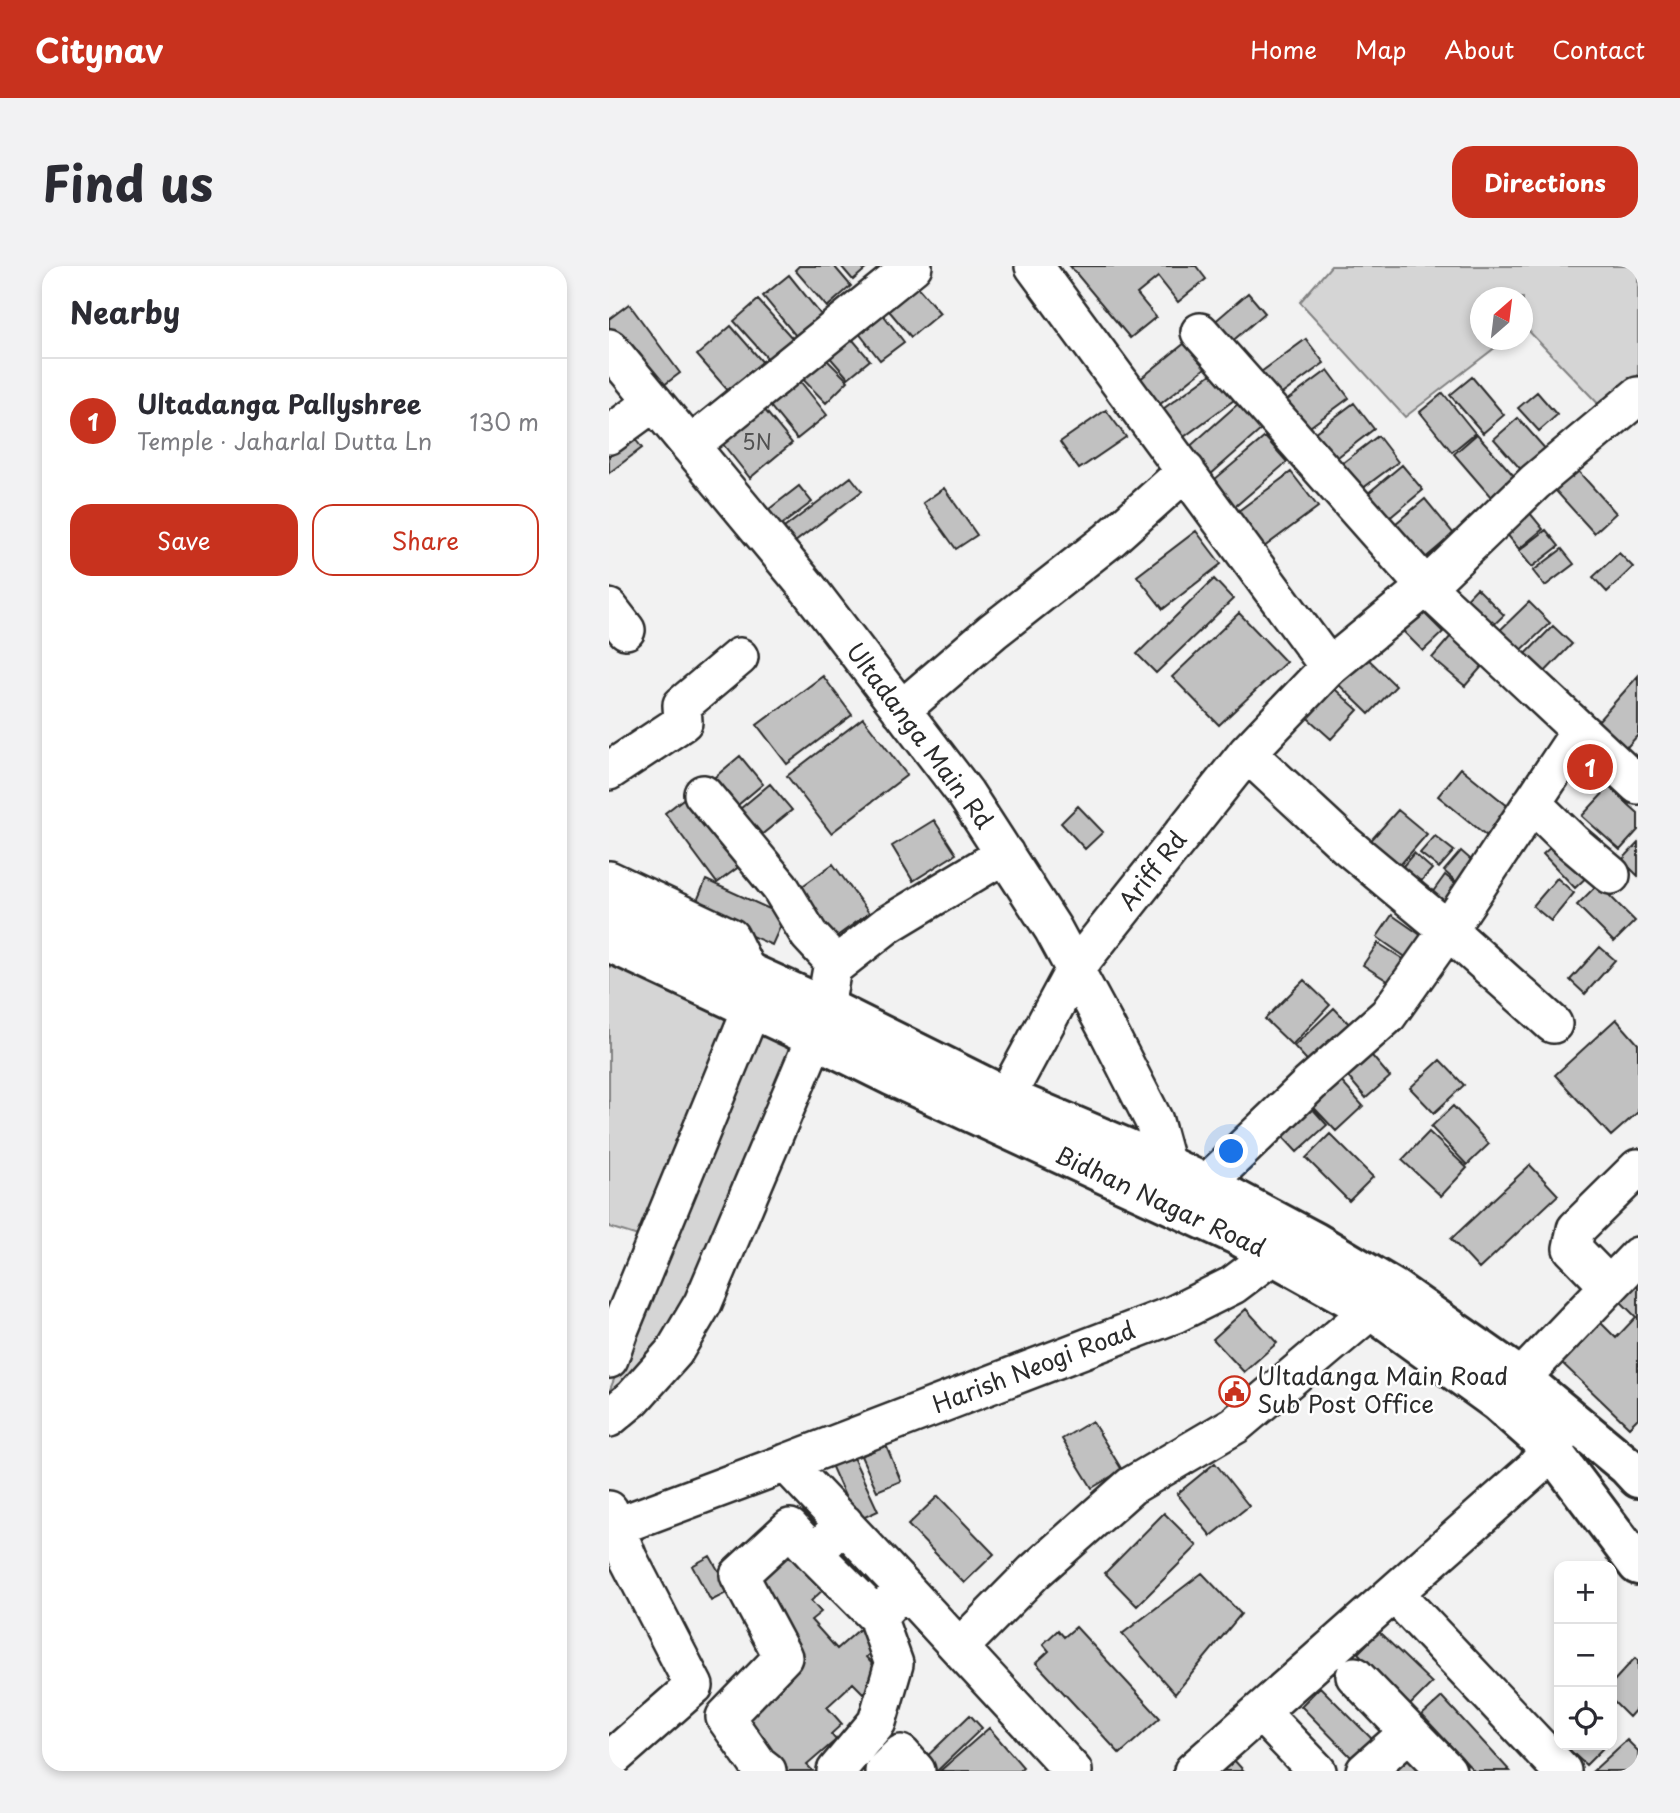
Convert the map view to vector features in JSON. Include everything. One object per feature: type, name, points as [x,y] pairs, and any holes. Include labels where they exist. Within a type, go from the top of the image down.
[{"type":"main road","name":"Bidhan Nagar Road","points":[[609,909],[820,1022],[1006,1097],[1206,1184],[1315,1242],[1394,1289],[1521,1378],[1561,1435],[1638,1565]]},
{"type":"main road","name":"Bidhan Nagar Road","points":[[609,942],[754,987]]},
{"type":"main road","name":"Bidhan Nagar Road","points":[[820,1022],[892,1076],[1237,1236],[1371,1310],[1499,1402],[1561,1435],[1635,1466]]},
{"type":"street","points":[[690,446],[913,266]]},
{"type":"street","points":[[1034,266],[1329,667]]},
{"type":"street","points":[[1201,332],[1426,587],[1638,785]]},
{"type":"street","name":"Ultadanga Main Rd","points":[[609,348],[808,588],[965,793],[1053,929],[1154,1121],[1166,1165]]},
{"type":"street","name":"Ariff Rd","points":[[1006,1097],[1075,970],[1247,753],[1329,667],[1426,587],[1535,482],[1638,396]]},
{"type":"street","points":[[609,435],[655,402]]},
{"type":"street","points":[[901,710],[993,631],[1109,540],[1186,471]]},
{"type":"street","points":[[609,771],[683,722],[682,705],[739,657]]},
{"type":"street","points":[[1206,1184],[1310,1084],[1388,1015],[1448,930],[1580,731]]},
{"type":"street","points":[[1247,753],[1346,845],[1448,930],[1553,1024]]},
{"type":"street","points":[[703,794],[780,887],[809,935],[836,964]]},
{"type":"street","points":[[1532,803],[1611,875]]},
{"type":"street","points":[[609,1418],[633,1398],[674,1352],[703,1303],[820,1022],[832,968],[887,925],[1005,854]]},
{"type":"street","points":[[609,880],[730,937],[754,987],[609,1359]]},
{"type":"street","points":[[1609,1286],[1572,1248],[1576,1229],[1638,1168]]},
{"type":"street","name":"Harish Neogi Road","points":[[614,1534],[786,1463],[1175,1314],[1233,1284],[1273,1255]]},
{"type":"street","points":[[1521,1378],[1638,1256]]},
{"type":"street","points":[[960,1647],[1034,1572],[1131,1486],[1235,1425],[1371,1310]]},
{"type":"street","points":[[1192,1771],[1534,1469],[1561,1435]]},
{"type":"street","points":[[786,1463],[1073,1771]]},
{"type":"street","points":[[814,1554],[844,1523]]},
{"type":"street","points":[[767,1771],[758,1763],[725,1717],[783,1657],[739,1575],[790,1528],[877,1617],[894,1664],[877,1722],[836,1771]]},
{"type":"street","points":[[609,1761],[694,1686],[614,1534]]},
{"type":"street","points":[[877,1617],[904,1588]]},
{"type":"street","points":[[1395,1594],[1562,1771]]},
{"type":"street","points":[[1355,1676],[1447,1771]]},
{"type":"street","points":[[1260,1712],[1317,1771]]},
{"type":"street","points":[[1365,1771],[1409,1732]]},
{"type":"street","points":[[884,1771],[901,1754],[916,1771]]},
{"type":"shaded area","points":[[1331,266],[1638,266],[1638,385],[1607,413],[1533,335],[1533,287],[1470,287],[1470,350],[1492,350],[1405,417],[1300,302]]},
{"type":"shaded area","points":[[609,945],[744,1009],[651,1240],[609,1227]]},
{"type":"shaded area","points":[[761,1015],[808,1034],[709,1278],[609,1409],[609,1392]]},
{"type":"building","points":[[799,266],[834,266],[851,286],[827,307],[795,270]]},
{"type":"building","points":[[841,266],[869,266],[853,280]]},
{"type":"building","points":[[1070,266],[1196,266],[1206,279],[1178,302],[1158,277],[1137,294],[1156,317],[1130,338]]},
{"type":"building","points":[[789,275],[822,316],[796,336],[763,296]]},
{"type":"building","points":[[908,276],[940,313],[911,337],[880,300]]},
{"type":"building","points":[[1248,293],[1265,313],[1229,344],[1212,324]]},
{"type":"building","points":[[758,300],[793,339],[769,360],[734,321]]},
{"type":"building","points":[[629,304],[680,373],[656,391],[609,328],[609,319]]},
{"type":"building","points":[[875,304],[904,342],[880,360],[851,323]]},
{"type":"building","points":[[731,326],[765,365],[731,394],[697,355]]},
{"type":"building","points":[[842,327],[870,360],[848,378],[820,346]]},
{"type":"building","points":[[1190,339],[1210,364],[1154,409],[1134,384]]},
{"type":"building","points":[[1306,339],[1324,363],[1279,396],[1261,372]]},
{"type":"building","points":[[816,349],[848,381],[826,403],[794,370]]},
{"type":"building","points":[[1328,370],[1349,398],[1307,429],[1286,401]]},
{"type":"building","points":[[1214,372],[1234,400],[1177,442],[1156,414]]},
{"type":"building","points":[[1472,377],[1504,415],[1483,433],[1450,395]]},
{"type":"building","points":[[800,381],[827,415],[797,439],[770,406]]},
{"type":"building","points":[[1537,392],[1557,415],[1539,431],[1518,408]]},
{"type":"building","points":[[1443,393],[1475,433],[1452,452],[1420,412]]},
{"type":"building","points":[[1239,403],[1262,429],[1210,475],[1187,449]]},
{"type":"building","points":[[1354,403],[1374,429],[1330,463],[1310,436]]},
{"type":"building","points":[[764,409],[792,443],[750,478],[722,443]]},
{"type":"building","points":[[1106,410],[1126,437],[1079,469],[1060,442]]},
{"type":"building","points":[[1518,418],[1555,460],[1531,481],[1494,439]]},
{"type":"building","points":[[628,430],[642,448],[609,473],[609,444]]},
{"type":"building","points":[[1477,434],[1514,476],[1491,497],[1454,454]]},
{"type":"building","points":[[1378,436],[1398,462],[1355,494],[1335,469]]},
{"type":"building","points":[[1265,437],[1287,462],[1230,511],[1208,485]]},
{"type":"building","points":[[1569,461],[1616,513],[1594,533],[1547,481]]},
{"type":"building","points":[[1402,465],[1423,490],[1381,525],[1360,500]]},
{"type":"building","points":[[1291,472],[1318,507],[1264,547],[1237,512]]},
{"type":"building","points":[[851,477],[862,491],[795,542],[784,528]]},
{"type":"building","points":[[799,486],[812,502],[780,526],[768,510]]},
{"type":"building","points":[[944,488],[977,535],[956,549],[923,503]]},
{"type":"building","points":[[1425,499],[1454,534],[1418,564],[1389,529]]},
{"type":"building","points":[[1525,507],[1543,529],[1519,549],[1501,527]]},
{"type":"building","points":[[1546,530],[1559,546],[1532,567],[1519,551]]},
{"type":"building","points":[[1196,531],[1221,564],[1163,609],[1137,576]]},
{"type":"building","points":[[1562,549],[1574,564],[1545,586],[1533,571]]},
{"type":"building","points":[[1619,553],[1633,567],[1607,592],[1593,577]]},
{"type":"building","points":[[1214,579],[1233,599],[1156,673],[1137,654]]},
{"type":"building","points":[[1477,588],[1504,615],[1482,636],[1456,610]]},
{"type":"building","points":[[1413,602],[1443,632],[1423,651],[1393,621]]},
{"type":"building","points":[[1529,602],[1550,623],[1511,660],[1491,639]]},
{"type":"building","points":[[1239,613],[1286,662],[1219,725],[1172,677]]},
{"type":"building","points":[[1553,626],[1572,644],[1534,683],[1515,665]]},
{"type":"building","points":[[1451,636],[1484,664],[1465,686],[1432,658]]},
{"type":"building","points":[[1361,652],[1396,686],[1369,714],[1334,680]]},
{"type":"building","points":[[823,676],[852,715],[787,764],[757,725]]},
{"type":"building","points":[[1638,676],[1638,735],[1620,755],[1591,729]]},
{"type":"building","points":[[1327,682],[1358,710],[1331,739],[1300,711]]},
{"type":"building","points":[[863,718],[907,775],[831,833],[787,776]]},
{"type":"building","points":[[740,756],[763,784],[726,815],[703,787]]},
{"type":"building","points":[[1461,768],[1510,808],[1487,836],[1438,796]]},
{"type":"building","points":[[770,784],[792,810],[755,840],[734,814]]},
{"type":"building","points":[[1609,787],[1638,813],[1638,830],[1620,850],[1582,816]]},
{"type":"building","points":[[691,793],[744,863],[717,883],[665,813]]},
{"type":"building","points":[[1078,806],[1103,832],[1085,849],[1061,823]]},
{"type":"building","points":[[1398,810],[1427,834],[1394,872],[1365,847]]},
{"type":"building","points":[[934,820],[956,854],[913,881],[892,846]]},
{"type":"building","points":[[1435,836],[1454,851],[1439,868],[1420,853]]},
{"type":"building","points":[[1560,839],[1592,872],[1575,888],[1543,854]]},
{"type":"building","points":[[1638,843],[1638,876],[1622,860]]},
{"type":"building","points":[[1461,851],[1477,865],[1460,885],[1444,871]]},
{"type":"building","points":[[1414,853],[1432,869],[1415,888],[1398,872]]},
{"type":"building","points":[[833,864],[869,913],[833,939],[797,890]]},
{"type":"building","points":[[1445,875],[1460,887],[1439,917],[1424,904]]},
{"type":"building","points":[[1557,878],[1574,893],[1551,921],[1533,906]]},
{"type":"building","points":[[706,880],[785,916],[772,945],[693,910]]},
{"type":"building","points":[[1598,884],[1635,921],[1614,942],[1577,905]]},
{"type":"building","points":[[1392,915],[1422,936],[1407,958],[1377,937]]},
{"type":"building","points":[[1378,943],[1408,962],[1394,985],[1363,965]]},
{"type":"building","points":[[1600,947],[1615,960],[1585,994],[1570,980]]},
{"type":"building","points":[[1304,980],[1330,1005],[1292,1045],[1265,1019]]},
{"type":"building","points":[[1334,1008],[1354,1029],[1314,1068],[1294,1046]]},
{"type":"building","points":[[1616,1019],[1638,1044],[1638,1112],[1611,1136],[1555,1075]]},
{"type":"building","points":[[1361,1043],[1390,1077],[1366,1098],[1337,1064]]},
{"type":"building","points":[[1440,1060],[1464,1085],[1434,1113],[1410,1088]]},
{"type":"building","points":[[1331,1070],[1363,1106],[1336,1131],[1303,1096]]},
{"type":"building","points":[[1301,1096],[1327,1125],[1297,1152],[1270,1123]]},
{"type":"building","points":[[1453,1106],[1489,1144],[1467,1165],[1431,1127]]},
{"type":"building","points":[[1429,1132],[1467,1168],[1441,1196],[1402,1160]]},
{"type":"building","points":[[1330,1134],[1373,1177],[1349,1201],[1306,1158]]},
{"type":"building","points":[[1530,1165],[1558,1195],[1479,1269],[1451,1239]]},
{"type":"building","points":[[1638,1280],[1638,1418],[1629,1427],[1560,1361],[1599,1321],[1616,1338],[1636,1317],[1619,1300]]},
{"type":"building","points":[[1246,1309],[1277,1343],[1244,1372],[1213,1339]]},
{"type":"building","points":[[1092,1421],[1122,1470],[1092,1488],[1062,1439]]},
{"type":"building","points":[[886,1445],[901,1481],[877,1491],[861,1456]]},
{"type":"building","points":[[852,1455],[878,1511],[856,1521],[831,1465]]},
{"type":"building","points":[[1215,1463],[1249,1506],[1211,1536],[1177,1494]]},
{"type":"building","points":[[938,1496],[994,1554],[964,1583],[908,1525]]},
{"type":"building","points":[[1164,1513],[1197,1546],[1137,1606],[1105,1573]]},
{"type":"building","points":[[785,1543],[826,1587],[811,1601],[821,1612],[811,1620],[837,1649],[861,1628],[878,1646],[866,1657],[882,1675],[863,1693],[853,1683],[827,1707],[842,1724],[831,1734],[836,1740],[807,1765],[813,1771],[777,1771],[731,1720],[793,1659],[747,1580]]},
{"type":"building","points":[[710,1556],[730,1591],[711,1601],[692,1566]]},
{"type":"building","points":[[1202,1573],[1241,1614],[1175,1694],[1122,1634]]},
{"type":"building","points":[[1076,1627],[1160,1718],[1120,1754],[1036,1663],[1049,1651],[1043,1644],[1058,1630],[1064,1637]]},
{"type":"building","points":[[1379,1632],[1432,1683],[1410,1705],[1358,1653]]},
{"type":"building","points":[[1635,1658],[1638,1661],[1638,1707],[1629,1717],[1617,1705],[1617,1678]]},
{"type":"building","points":[[1320,1687],[1373,1740],[1353,1759],[1301,1706]]},
{"type":"building","points":[[1442,1697],[1510,1771],[1474,1771],[1422,1715]]},
{"type":"building","points":[[970,1715],[982,1728],[937,1771],[926,1771],[919,1764]]},
{"type":"building","points":[[989,1728],[1023,1767],[1019,1771],[940,1771]]},
{"type":"building","points":[[1627,1740],[1638,1751],[1638,1771],[1593,1771],[1617,1750]]},
{"type":"building","points":[[1408,1749],[1429,1771],[1393,1771],[1389,1767]]},
{"type":"building","points":[[1570,1750],[1601,1750],[1586,1765]]},
{"type":"building","points":[[1233,1759],[1244,1771],[1219,1771]]},
{"type":"place","name":"Ultadanga Pallyshree","points":[[1590,767]]},
{"type":"place","name":"Ultadanga Main Road Sub Post Office","points":[[1234,1391]]}]
